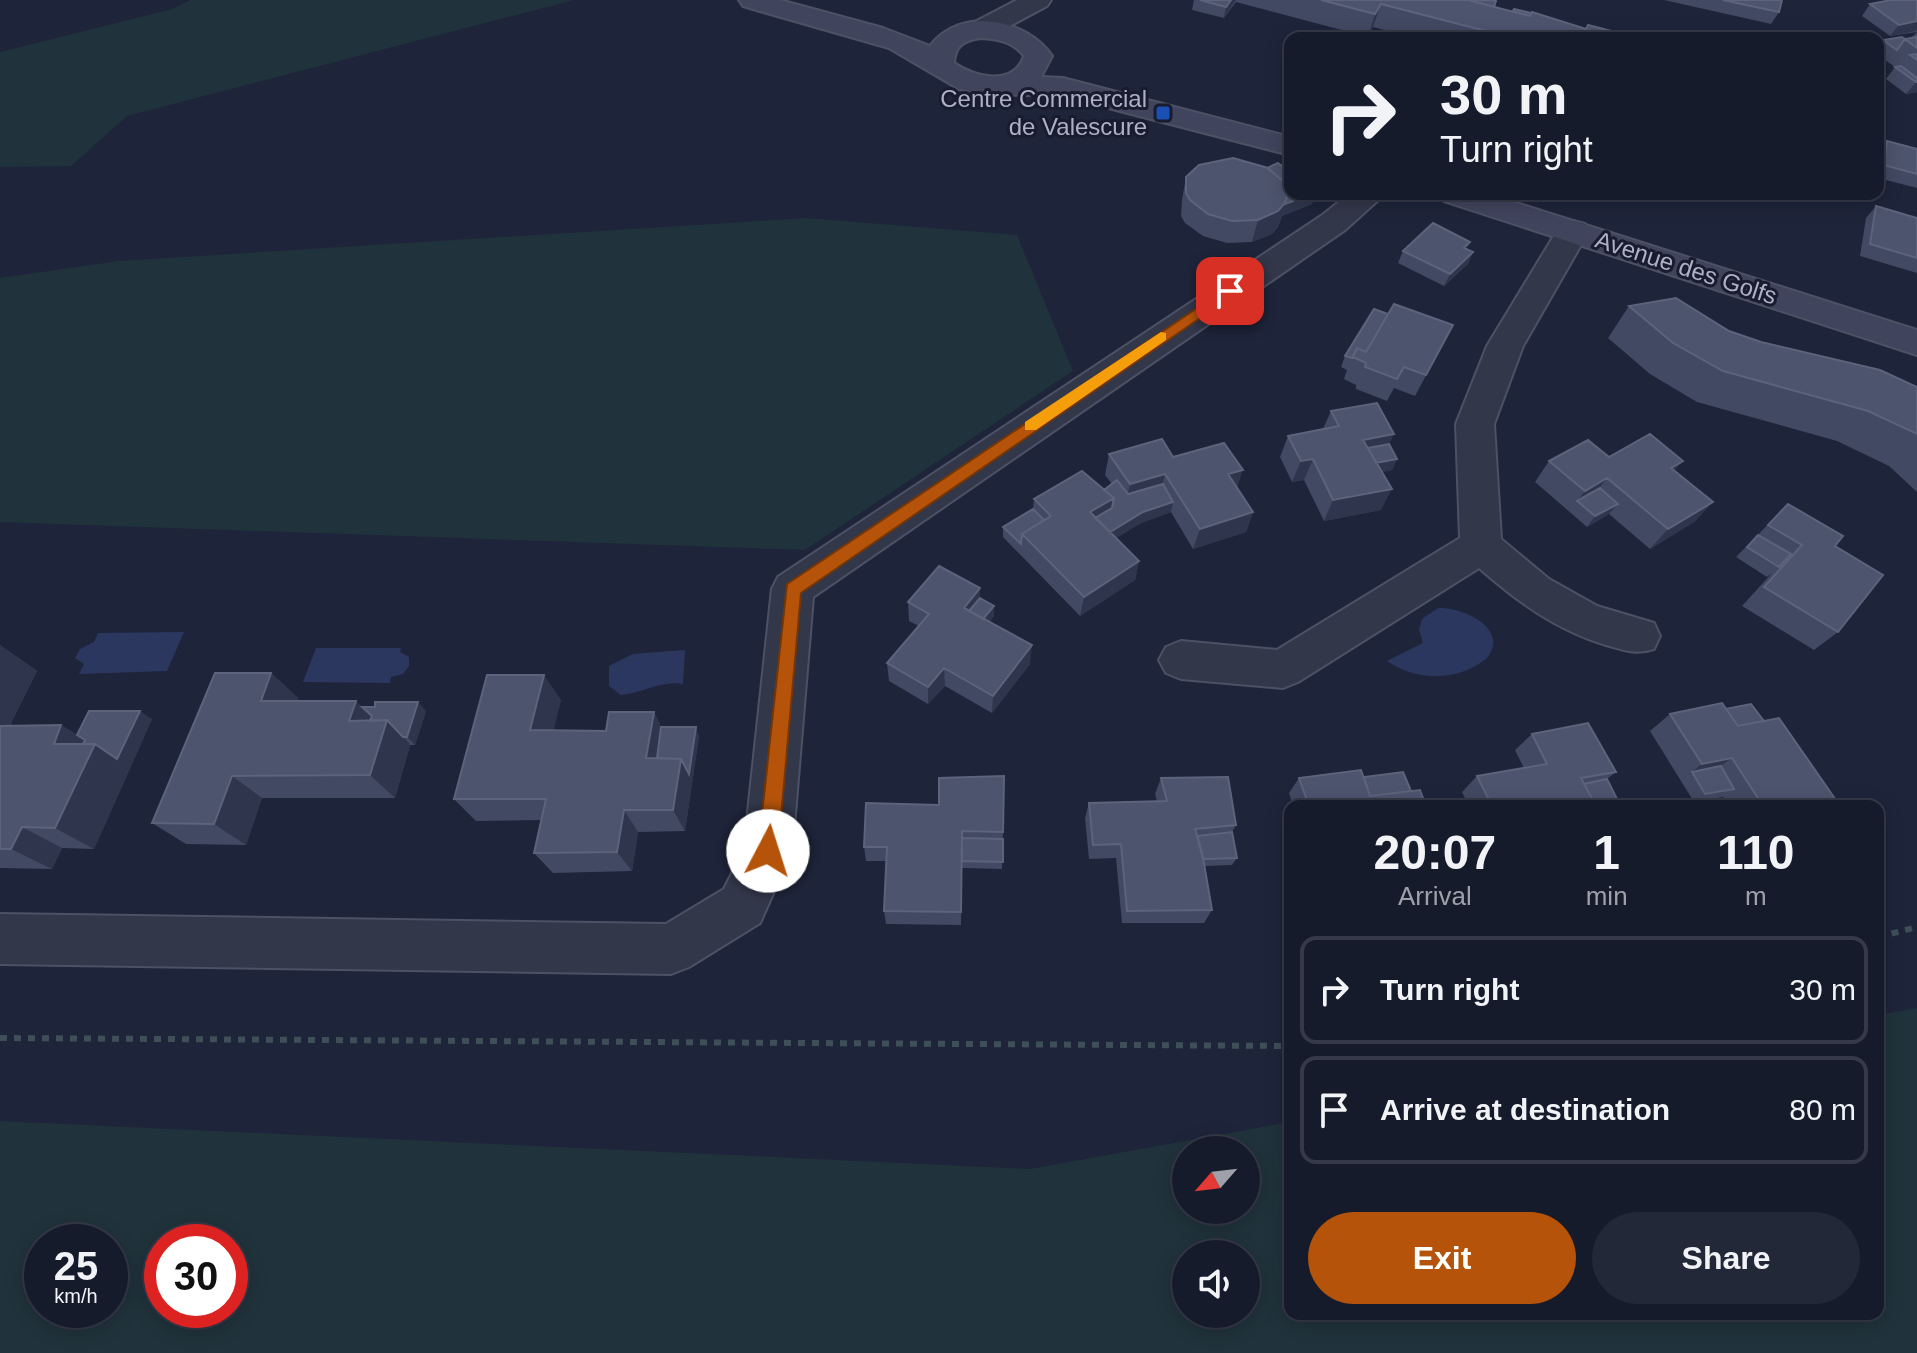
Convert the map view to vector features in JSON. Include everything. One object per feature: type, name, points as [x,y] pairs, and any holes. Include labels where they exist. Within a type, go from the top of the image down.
[{"type":"main road","points":[[753,0],[891,39],[921,52],[947,73],[974,84],[1063,87],[1284,142]]},
{"type":"main road","points":[[807,0],[897,23],[973,31],[998,30],[1075,68],[1284,141]]},
{"type":"main road","points":[[940,65],[938,55],[942,46],[973,31]]},
{"type":"main road","points":[[1007,83],[1031,72],[1037,64],[1030,44]]},
{"type":"main road","name":"Avenue des Golfs","points":[[1474,200],[1917,343]]},
{"type":"street","points":[[973,31],[1035,2]]},
{"type":"street","points":[[1030,44],[1035,2]]},
{"type":"street","points":[[0,939],[671,949],[742,906],[768,851],[793,589],[1333,223],[1362,200]]},
{"type":"street","points":[[1573,231],[1505,346],[1475,424],[1481,546],[1534,591],[1585,621],[1639,636]]},
{"type":"street","points":[[1181,660],[1283,669],[1481,546]]},
{"type":"path","points":[[1884,935],[1917,927]]},
{"type":"path","points":[[0,1038],[1284,1046]]},
{"type":"shaded area","points":[[191,0],[574,0],[127,116],[71,166],[0,167],[0,52],[172,9]]},
{"type":"shaded area","points":[[807,218],[1017,235],[1073,371],[805,550],[0,522],[0,278],[119,261]]},
{"type":"shaded area","points":[[1917,1008],[1917,1353],[0,1353],[0,1121],[1030,1169],[1172,1143],[1172,1224],[1260,1224],[1260,1136],[1213,1136],[1284,1123],[1284,1320],[1884,1320],[1884,1014]]},
{"type":"water","points":[[1438,608],[1471,615],[1489,629],[1493,638],[1492,648],[1486,659],[1462,672],[1436,676],[1411,672],[1387,661],[1423,643],[1419,630],[1422,619]]},
{"type":"water","points":[[184,632],[167,671],[79,674],[84,664],[75,658],[80,649],[94,642],[98,633]]},
{"type":"water","points":[[316,648],[401,648],[400,652],[409,657],[409,666],[403,674],[391,677],[390,683],[303,682]]},
{"type":"water","points":[[685,650],[683,684],[668,684],[621,695],[609,686],[609,666],[633,654]]},
{"type":"building","points":[[1200,0],[1231,0],[1226,7]]},
{"type":"building","points":[[1321,0],[1472,0],[1530,16],[1532,12],[1586,29],[1588,25],[1615,32],[1490,32],[1381,4],[1375,14]]},
{"type":"building","points":[[1473,0],[1492,0],[1496,1],[1494,7]]},
{"type":"building","points":[[1723,0],[1782,0],[1779,12]]},
{"type":"building","points":[[1917,0],[1917,21],[1899,25],[1870,4]]},
{"type":"building","points":[[1513,11],[1531,13],[1530,16]]},
{"type":"building","points":[[1902,37],[1905,39],[1897,50],[1884,40]]},
{"type":"building","points":[[1917,37],[1917,48],[1905,39]]},
{"type":"building","points":[[1901,66],[1917,78],[1917,82],[1895,67]]},
{"type":"building","points":[[1887,141],[1917,149],[1917,174],[1884,165]]},
{"type":"building","points":[[1233,158],[1268,168],[1283,181],[1284,204],[1278,211],[1258,220],[1232,221],[1208,214],[1186,193],[1186,177],[1199,165]]},
{"type":"building","points":[[1278,163],[1284,168],[1284,185],[1283,181],[1267,168]]},
{"type":"building","points":[[1876,206],[1917,218],[1917,258],[1870,244]]},
{"type":"building","points":[[1433,223],[1470,242],[1464,248],[1473,252],[1450,274],[1403,251]]},
{"type":"building","points":[[1676,298],[1729,331],[1761,342],[1880,370],[1917,387],[1917,434],[1868,411],[1723,371],[1673,343],[1629,306]]},
{"type":"building","points":[[1394,304],[1453,325],[1426,375],[1404,367],[1397,379],[1365,367],[1366,363],[1353,357],[1357,348],[1366,352]]},
{"type":"building","points":[[1374,309],[1388,314],[1366,352],[1357,348],[1352,358],[1345,356]]},
{"type":"building","points":[[1377,403],[1394,434],[1363,440],[1392,489],[1333,500],[1313,459],[1301,461],[1288,436],[1339,426],[1331,411]]},
{"type":"building","points":[[1650,434],[1683,461],[1671,468],[1713,502],[1668,529],[1607,478],[1585,491],[1549,461],[1588,440],[1609,457]]},
{"type":"building","points":[[1162,439],[1173,457],[1224,443],[1243,470],[1228,474],[1253,512],[1200,529],[1165,474],[1130,484],[1109,454]]},
{"type":"building","points":[[1389,444],[1397,459],[1376,463],[1368,448]]},
{"type":"building","points":[[1082,471],[1114,498],[1090,512],[1139,561],[1084,597],[1022,534],[1051,516],[1034,499]]},
{"type":"building","points":[[1117,480],[1128,494],[1163,484],[1173,502],[1143,512],[1110,532],[1095,518],[1112,508],[1114,498],[1104,490]]},
{"type":"building","points":[[1600,488],[1618,504],[1595,516],[1577,501]]},
{"type":"building","points":[[1788,504],[1843,536],[1835,546],[1883,575],[1838,632],[1764,587],[1802,545],[1768,525]]},
{"type":"building","points":[[1033,509],[1044,520],[1022,534],[1021,544],[1003,527]]},
{"type":"building","points":[[1758,535],[1791,554],[1779,567],[1747,547]]},
{"type":"building","points":[[939,566],[980,588],[964,608],[1032,645],[993,696],[944,668],[928,687],[887,663],[929,614],[908,602]]},
{"type":"building","points":[[980,598],[994,606],[983,619],[969,611]]},
{"type":"building","points":[[215,673],[271,673],[261,701],[356,701],[349,721],[387,720],[370,775],[232,776],[214,824],[152,823]]},
{"type":"building","points":[[487,675],[544,675],[530,730],[606,731],[609,712],[654,712],[646,758],[681,759],[673,810],[624,810],[617,852],[534,853],[546,799],[454,799]]},
{"type":"building","points":[[375,702],[418,702],[407,737],[403,737],[387,720],[370,721],[372,716],[362,707],[375,707]]},
{"type":"building","points":[[1722,703],[1738,726],[1779,718],[1836,800],[1759,800],[1732,758],[1702,764],[1670,714]]},
{"type":"building","points":[[1751,704],[1764,721],[1738,726],[1726,709]]},
{"type":"building","points":[[89,711],[140,711],[117,759],[95,744],[83,744],[85,740],[77,735]]},
{"type":"building","points":[[1588,723],[1616,772],[1581,778],[1593,800],[1489,800],[1477,776],[1547,764],[1532,734]]},
{"type":"building","points":[[61,725],[54,744],[95,744],[55,828],[22,827],[11,849],[0,849],[0,726]]},
{"type":"building","points":[[661,727],[696,727],[689,774],[681,759],[657,758]]},
{"type":"building","points":[[1721,766],[1734,789],[1705,794],[1692,772]]},
{"type":"building","points":[[1361,770],[1370,796],[1420,790],[1424,800],[1307,800],[1299,778]]},
{"type":"building","points":[[1403,772],[1411,791],[1370,796],[1364,777]]},
{"type":"building","points":[[1004,776],[1003,832],[962,831],[961,912],[884,911],[887,847],[864,847],[866,803],[939,805],[939,778]]},
{"type":"building","points":[[1228,777],[1236,825],[1195,829],[1212,910],[1127,911],[1121,844],[1093,845],[1089,803],[1167,801],[1161,778]]},
{"type":"building","points":[[1607,779],[1618,800],[1593,800],[1584,784]]},
{"type":"building","points":[[1232,832],[1237,858],[1203,859],[1197,836]]},
{"type":"building","points":[[962,838],[1003,839],[1003,862],[962,861]]},
{"type":"slow traffic","points":[[1030,426],[1161,337]]},
{"type":"place","name":"Centre Commercial de Valescure","points":[[1163,113]]},
{"type":"route","points":[[768,851],[793,589],[1230,291]]}]
